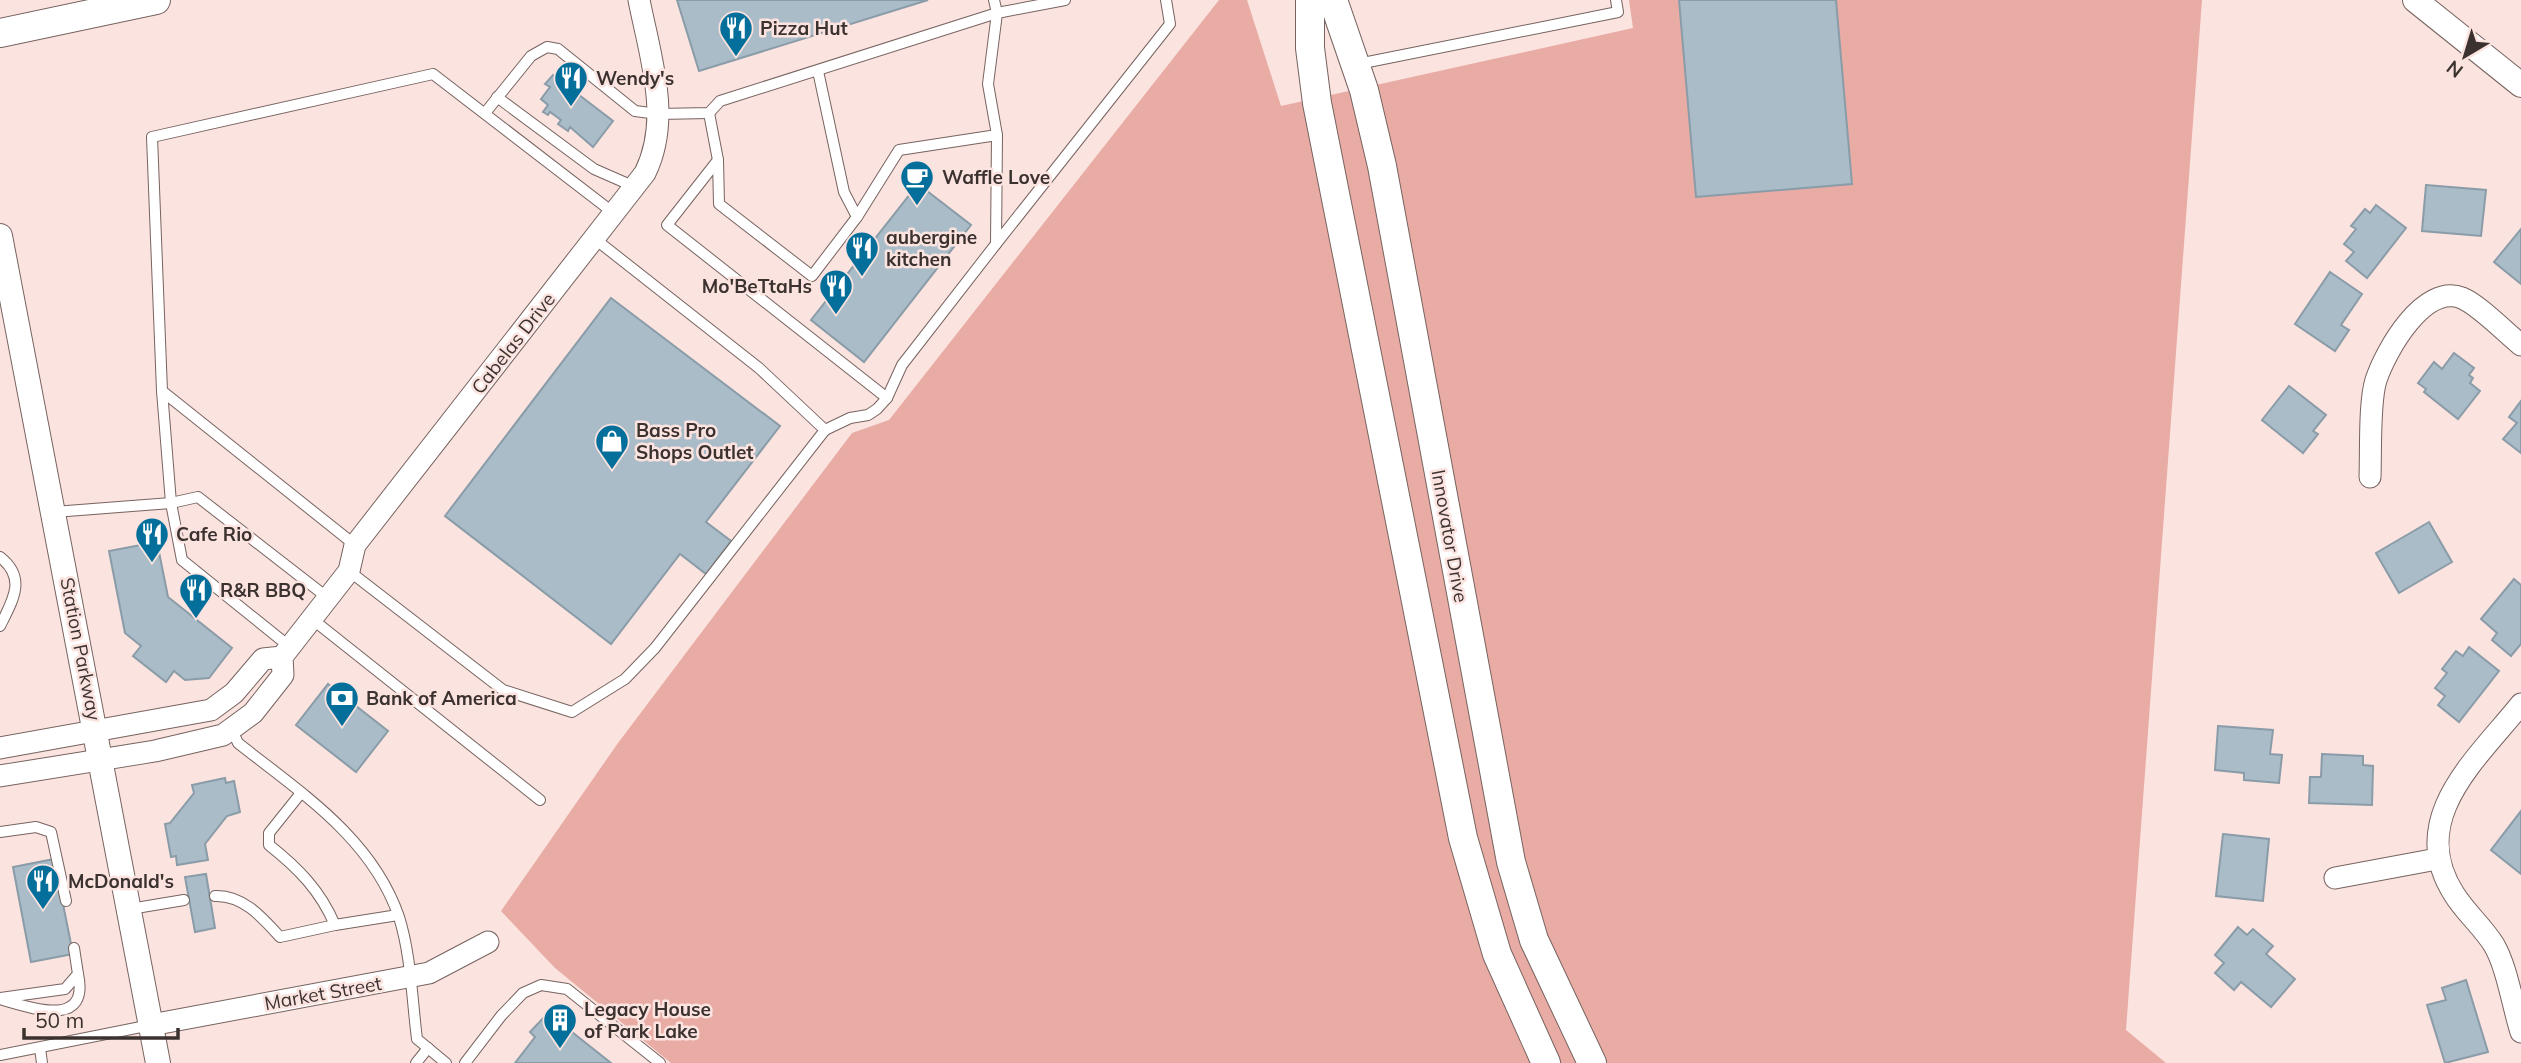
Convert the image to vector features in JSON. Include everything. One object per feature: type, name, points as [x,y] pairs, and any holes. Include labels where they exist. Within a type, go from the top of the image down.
[{"type":"main road","points":[[0,33],[156,0]]},
{"type":"main road","points":[[1310,0],[1310,48],[1317,103],[1463,838],[1497,954],[1546,1063]]},
{"type":"main road","name":"Innovator Drive","points":[[1333,0],[1355,64],[1382,166],[1511,862],[1534,940],[1591,1063]]},
{"type":"street","name":"Cabelas Drive","points":[[0,776],[198,743],[232,730],[263,702],[283,675],[286,652],[349,571],[355,545],[636,187],[652,159],[658,114],[639,0]]},
{"type":"street","points":[[2415,0],[2521,85]]},
{"type":"street","name":"Station Parkway","points":[[0,236],[97,730],[158,1063]]},
{"type":"street","points":[[2370,477],[2376,381],[2402,329],[2425,304],[2441,295],[2462,298],[2521,345]]},
{"type":"street","name":"Cabelas Drive","points":[[0,748],[211,710],[234,693],[263,659],[286,652]]},
{"type":"street","points":[[2521,704],[2459,781],[2439,820],[2437,859],[2454,894],[2495,946],[2521,1032]]},
{"type":"street","points":[[2335,878],[2437,859]]},
{"type":"street","name":"Market Street","points":[[151,1025],[409,978],[429,973],[488,942]]},
{"type":"lane","points":[[994,0],[997,13],[988,84],[997,135],[996,244]]},
{"type":"lane","points":[[485,113],[531,56],[547,47],[558,49],[635,111],[658,114],[709,113],[720,101],[997,13],[1065,0]]},
{"type":"lane","points":[[349,571],[503,690],[572,712],[625,679],[655,648],[825,430],[850,418],[868,415],[887,398],[902,365],[1170,24],[1166,0]]},
{"type":"lane","points":[[1355,64],[1618,12],[1616,0]]},
{"type":"lane","points":[[818,71],[844,192],[857,217]]},
{"type":"lane","points":[[286,652],[182,560],[171,503],[162,391],[152,137],[433,74],[615,214]]},
{"type":"lane","points":[[497,97],[594,169],[636,187]]},
{"type":"lane","points":[[709,113],[718,160],[719,204],[812,276],[857,217],[898,150],[997,135]]},
{"type":"lane","points":[[718,160],[667,225],[887,398]]},
{"type":"lane","points":[[595,239],[759,368],[825,430]]},
{"type":"lane","points":[[162,391],[355,545]]},
{"type":"lane","points":[[54,512],[171,503],[198,497],[328,598]]},
{"type":"lane","points":[[0,557],[15,574],[17,585],[0,626]]},
{"type":"lane","points":[[312,619],[540,800]]},
{"type":"lane","points":[[232,730],[238,743],[342,826],[386,885],[398,915],[417,1039],[446,1063]]},
{"type":"lane","points":[[301,793],[269,833],[269,845],[308,879],[325,902],[335,925]]},
{"type":"lane","points":[[0,832],[36,827],[51,832],[65,901]]},
{"type":"lane","points":[[215,896],[230,896],[247,905],[280,937],[398,915]]},
{"type":"lane","points":[[130,909],[184,900]]},
{"type":"lane","points":[[0,999],[51,1013],[61,1011],[73,1003],[78,993],[74,948]]},
{"type":"lane","points":[[0,999],[65,989],[78,974]]},
{"type":"lane","points":[[465,1063],[508,1008],[523,993],[541,985],[567,989],[660,1063]]},
{"type":"lane","points":[[0,1055],[151,1025]]},
{"type":"lane","points":[[40,1048],[42,1063]]},
{"type":"lane","points":[[415,1063],[428,1048]]},
{"type":"shaded area","points":[[1219,0],[1247,0],[1281,106],[1633,28],[1629,0],[2202,0],[2126,1030],[2166,1063],[671,1063],[555,968],[501,911],[618,743],[852,433],[889,420]]},
{"type":"building","points":[[677,0],[928,0],[699,71]]},
{"type":"building","points":[[1679,0],[1836,0],[1852,184],[1696,197]]},
{"type":"building","name":"Wendy's","points":[[553,75],[613,121],[593,147],[570,127],[568,131],[558,124],[561,120],[550,112],[548,115],[543,112],[548,105],[541,99],[550,87],[545,84]]},
{"type":"building","points":[[918,184],[971,225],[864,362],[811,320]]},
{"type":"building","points":[[2426,185],[2486,190],[2481,236],[2422,231]]},
{"type":"building","points":[[2376,205],[2406,228],[2367,278],[2346,261],[2354,252],[2344,244],[2356,229],[2351,226],[2365,209],[2370,213]]},
{"type":"building","points":[[2521,229],[2521,284],[2494,262]]},
{"type":"building","points":[[2330,272],[2362,294],[2341,325],[2349,330],[2335,351],[2295,324]]},
{"type":"building","name":"Bass Pro Shops Outlet","points":[[611,298],[780,426],[706,522],[731,541],[706,574],[680,554],[611,644],[445,516]]},
{"type":"building","points":[[2454,353],[2474,368],[2469,375],[2473,378],[2470,383],[2480,391],[2458,419],[2424,392],[2426,389],[2418,383],[2434,362],[2442,369]]},
{"type":"building","points":[[2289,386],[2326,415],[2313,431],[2318,434],[2303,453],[2262,420]]},
{"type":"building","points":[[2521,401],[2521,453],[2503,439],[2517,423],[2509,417]]},
{"type":"building","points":[[2429,522],[2452,562],[2399,593],[2376,553]]},
{"type":"building","points":[[157,542],[168,597],[232,648],[209,678],[185,680],[174,671],[166,682],[133,656],[141,646],[125,633],[109,551]]},
{"type":"building","points":[[2514,579],[2521,585],[2521,644],[2511,656],[2492,640],[2497,633],[2481,619]]},
{"type":"building","points":[[2469,647],[2499,671],[2459,722],[2438,705],[2445,696],[2435,688],[2447,673],[2442,669],[2456,651],[2463,656]]},
{"type":"building","name":"Bank of America","points":[[328,684],[388,731],[356,772],[296,725]]},
{"type":"building","points":[[2218,726],[2273,730],[2270,754],[2282,755],[2279,783],[2244,780],[2244,773],[2215,770]]},
{"type":"building","points":[[2322,754],[2363,756],[2363,765],[2373,766],[2372,805],[2309,803],[2310,777],[2321,777]]},
{"type":"building","points":[[225,778],[226,783],[234,781],[240,812],[227,816],[205,844],[208,860],[177,865],[176,856],[171,857],[165,824],[170,823],[194,793],[192,785]]},
{"type":"building","points":[[2521,811],[2521,874],[2491,850]]},
{"type":"building","points":[[2223,834],[2269,839],[2263,901],[2216,896]]},
{"type":"building","name":"McDonald's","points":[[54,859],[73,954],[31,962],[13,867]]},
{"type":"building","points":[[206,874],[215,928],[195,932],[185,877]]},
{"type":"building","points":[[2238,927],[2247,935],[2253,929],[2273,946],[2266,954],[2295,979],[2271,1007],[2241,982],[2234,990],[2215,973],[2224,963],[2215,955]]},
{"type":"building","points":[[2466,980],[2488,1052],[2445,1063],[2427,1005],[2446,1000],[2442,988]]},
{"type":"building","name":"Legacy House of Park Lake","points":[[548,1013],[611,1063],[515,1063],[535,1037],[530,1032]]},
{"type":"place","name":"Pizza Hut","points":[[736,58]]},
{"type":"place","name":"Wendy's","points":[[571,108]]},
{"type":"place","name":"Waffle Love","points":[[917,207]]},
{"type":"place","name":"aubergine kitchen","points":[[862,278]]},
{"type":"place","name":"Mo'BeTtaHs","points":[[836,316]]},
{"type":"place","name":"Bass Pro Shops Outlet","points":[[612,471]]},
{"type":"place","name":"Cafe Rio","points":[[152,564]]},
{"type":"place","name":"R&R BBQ","points":[[196,620]]},
{"type":"place","name":"Bank of America","points":[[342,728]]},
{"type":"place","name":"McDonald's","points":[[43,911]]},
{"type":"place","name":"Legacy House of Park Lake","points":[[560,1050]]}]
